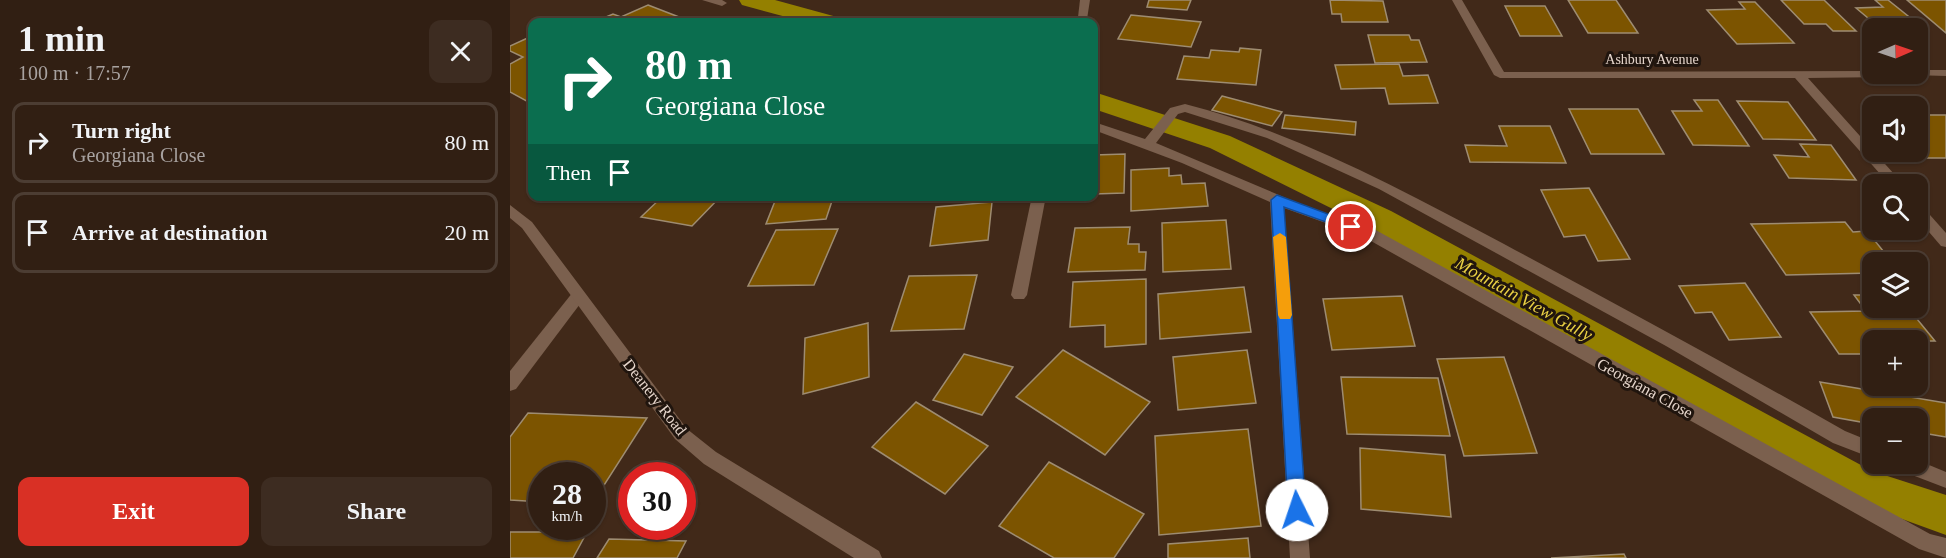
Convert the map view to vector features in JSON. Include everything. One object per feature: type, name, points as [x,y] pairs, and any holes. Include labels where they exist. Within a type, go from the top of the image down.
[{"type":"street","points":[[707,0],[722,3]]},
{"type":"street","points":[[1083,17],[1085,0]]},
{"type":"street","name":"Ashbury Avenue","points":[[1457,0],[1500,75],[1862,74]]},
{"type":"street","points":[[1928,73],[1946,73]]},
{"type":"street","points":[[1798,74],[1887,174]]},
{"type":"street","points":[[1149,143],[1174,111],[1185,108],[1271,135],[1384,186],[1672,341],[1839,437],[1862,446]]},
{"type":"street","name":"Georgiana Close","points":[[1098,127],[1149,143],[1229,176],[1277,200],[1319,217],[1367,232],[1926,542],[1946,548]]},
{"type":"street","points":[[1277,200],[1300,558]]},
{"type":"street","points":[[1019,294],[1038,201]]},
{"type":"street","name":"Deanery Road","points":[[510,210],[527,225],[681,435],[710,458],[872,558]]},
{"type":"street","points":[[1928,222],[1946,242]]},
{"type":"street","points":[[510,384],[578,296]]},
{"type":"street","points":[[1928,473],[1946,480]]},
{"type":"building","points":[[1149,0],[1191,0],[1187,10],[1147,7]]},
{"type":"building","points":[[1330,0],[1383,1],[1388,22],[1342,22],[1341,14],[1332,14]]},
{"type":"building","points":[[1568,0],[1616,0],[1638,33],[1588,33]]},
{"type":"building","points":[[1781,0],[1824,0],[1856,31],[1833,31],[1826,24],[1804,24]]},
{"type":"building","points":[[1875,0],[1888,0],[1910,18],[1868,18],[1856,8],[1883,7]]},
{"type":"building","points":[[1907,0],[1946,0],[1946,33]]},
{"type":"building","points":[[1739,2],[1755,2],[1794,43],[1737,44],[1707,10],[1745,9]]},
{"type":"building","points":[[648,5],[682,18],[604,18],[613,14],[621,17]]},
{"type":"building","points":[[1505,6],[1545,6],[1562,36],[1520,36]]},
{"type":"building","points":[[1131,15],[1201,22],[1191,47],[1118,39]]},
{"type":"building","points":[[1368,35],[1409,35],[1411,40],[1419,40],[1427,62],[1375,63]]},
{"type":"building","points":[[528,38],[528,102],[510,92],[510,64],[523,57],[510,51],[510,46]]},
{"type":"building","points":[[1240,48],[1261,50],[1256,85],[1177,79],[1184,56],[1209,58],[1211,50],[1239,52]]},
{"type":"building","points":[[1399,64],[1403,76],[1428,75],[1438,103],[1389,104],[1385,88],[1341,89],[1335,65]]},
{"type":"building","points":[[1222,96],[1282,112],[1272,126],[1212,110]]},
{"type":"building","points":[[1694,100],[1718,100],[1749,146],[1693,145],[1672,111],[1702,111]]},
{"type":"building","points":[[1737,101],[1788,102],[1816,140],[1763,139]]},
{"type":"building","points":[[1569,109],[1638,109],[1664,154],[1591,154]]},
{"type":"building","points":[[1285,115],[1356,122],[1355,135],[1282,128]]},
{"type":"building","points":[[1928,115],[1946,115],[1946,158],[1928,158]]},
{"type":"building","points":[[1499,126],[1550,126],[1566,163],[1470,162],[1465,145],[1507,146]]},
{"type":"building","points":[[1800,144],[1831,145],[1856,180],[1789,178],[1774,155],[1809,157]]},
{"type":"building","points":[[1125,154],[1124,193],[1098,194],[1098,155]]},
{"type":"building","points":[[1169,168],[1169,176],[1181,175],[1182,184],[1205,183],[1208,206],[1131,211],[1131,170]]},
{"type":"building","points":[[1589,188],[1630,259],[1598,261],[1585,235],[1564,237],[1541,190]]},
{"type":"building","points":[[658,201],[716,201],[692,226],[641,217]]},
{"type":"building","points":[[775,201],[832,201],[826,219],[766,224]]},
{"type":"building","points":[[992,202],[988,240],[930,246],[936,207]]},
{"type":"building","points":[[1226,220],[1231,269],[1163,272],[1162,223]]},
{"type":"building","points":[[1845,222],[1853,232],[1862,231],[1862,240],[1874,240],[1884,252],[1862,252],[1862,273],[1786,275],[1751,224]]},
{"type":"building","points":[[1130,227],[1128,244],[1139,244],[1139,252],[1146,252],[1145,270],[1068,272],[1075,228]]},
{"type":"building","points":[[838,229],[814,285],[748,286],[776,230]]},
{"type":"building","points":[[977,275],[964,329],[891,331],[909,276]]},
{"type":"building","points":[[1146,279],[1146,344],[1105,347],[1105,325],[1070,327],[1073,282]]},
{"type":"building","points":[[1745,283],[1781,337],[1729,340],[1712,312],[1695,313],[1679,286]]},
{"type":"building","points":[[1244,287],[1251,332],[1160,339],[1158,294]]},
{"type":"building","points":[[1854,295],[1862,295],[1862,306]]},
{"type":"building","points":[[1402,296],[1415,346],[1332,350],[1323,299]]},
{"type":"building","points":[[1862,311],[1862,318],[1916,318],[1926,330],[1862,330],[1862,354],[1839,354],[1810,312]]},
{"type":"building","points":[[868,323],[869,377],[803,394],[805,338]]},
{"type":"building","points":[[1928,332],[1935,341],[1928,341]]},
{"type":"building","points":[[1063,350],[1150,402],[1105,455],[1016,397]]},
{"type":"building","points":[[1247,350],[1256,403],[1178,410],[1173,357]]},
{"type":"building","points":[[964,354],[1013,367],[982,415],[933,400]]},
{"type":"building","points":[[1504,357],[1537,453],[1464,456],[1437,359]]},
{"type":"building","points":[[1341,377],[1438,378],[1450,436],[1347,434]]},
{"type":"building","points":[[1820,382],[1862,389],[1862,396],[1904,396],[1946,403],[1946,437],[1928,434],[1928,408],[1862,408],[1862,422],[1833,417]]},
{"type":"building","points":[[916,402],[988,446],[945,494],[872,447]]},
{"type":"building","points":[[528,413],[647,418],[606,482],[606,462],[528,462],[528,501],[510,500],[510,437]]},
{"type":"building","points":[[1248,429],[1261,526],[1159,535],[1155,436]]},
{"type":"building","points":[[1360,448],[1445,455],[1451,517],[1361,509]]},
{"type":"building","points":[[1049,462],[1144,514],[1114,558],[1054,558],[999,526]]},
{"type":"building","points":[[510,532],[528,532],[528,540],[583,540],[573,558],[510,558]]},
{"type":"building","points":[[1248,538],[1250,558],[1168,558],[1168,544]]},
{"type":"building","points":[[609,539],[686,541],[677,558],[597,558]]},
{"type":"building","points":[[1624,554],[1626,558],[1551,558]]},
{"type":"waterway","name":"Mountain View Gully","points":[[750,0],[815,18]]},
{"type":"waterway","name":"Mountain View Gully","points":[[1098,101],[1220,142],[1380,219],[1861,486],[1946,515]]},
{"type":"slow traffic","points":[[1280,237],[1285,315]]},
{"type":"route","points":[[1297,510],[1277,200],[1351,227]]}]
